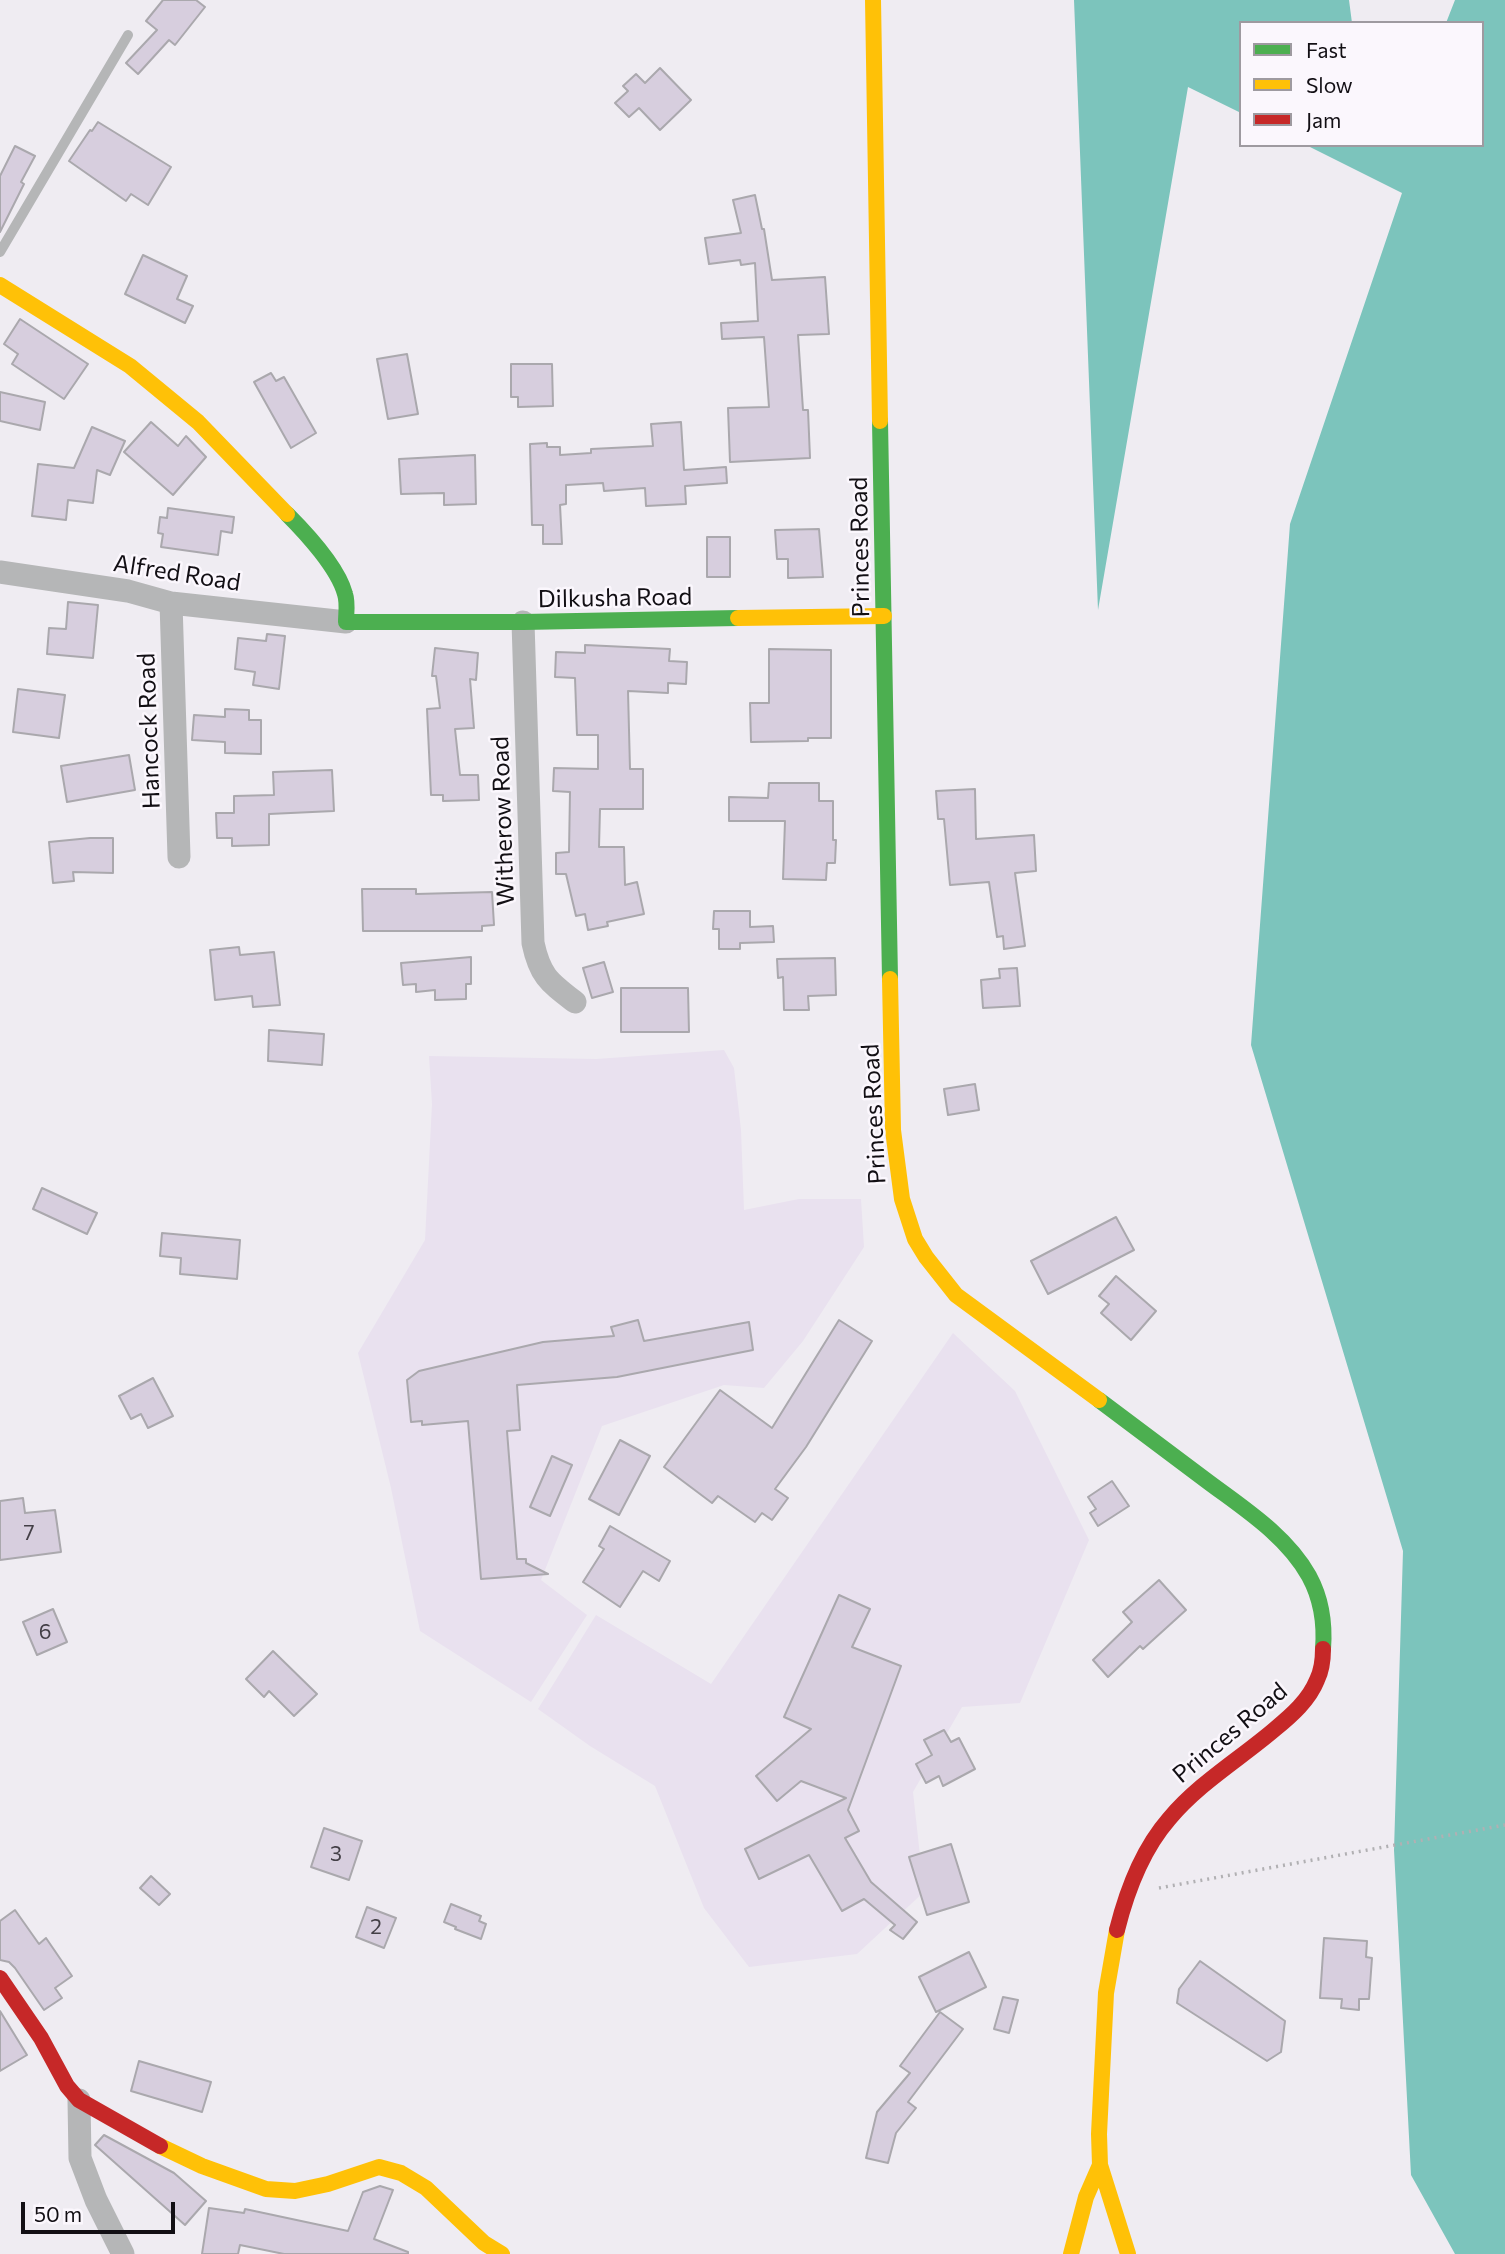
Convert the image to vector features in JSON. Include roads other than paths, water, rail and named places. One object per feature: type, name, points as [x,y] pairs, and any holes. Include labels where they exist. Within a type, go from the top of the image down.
[{"type":"main road","name":"Princes Road","points":[[873,0],[893,1130],[895,1167],[900,1192],[915,1241],[936,1275],[956,1294],[1284,1541],[1297,1556],[1317,1591],[1322,1613],[1323,1663],[1311,1693],[1259,1743],[1184,1802],[1168,1820],[1140,1863],[1126,1894],[1105,1993],[1099,2134],[1100,2165],[1128,2254]]},
{"type":"main road","points":[[0,285],[130,366],[198,422],[309,537],[340,580],[346,596],[346,622]]},
{"type":"main road","name":"Dilkusha Road","points":[[346,622],[884,616]]},
{"type":"main road","points":[[0,1978],[41,2038],[67,2087],[79,2100],[158,2145],[202,2166],[265,2189],[295,2191],[328,2184],[379,2167],[401,2173],[426,2188],[484,2243],[502,2254]]},
{"type":"main road","name":"Princes Road","points":[[1071,2254],[1081,2206],[1100,2165]]},
{"type":"street","name":"Alfred Road","points":[[0,572],[128,592],[171,603],[346,622]]},
{"type":"street","name":"Hancock Road","points":[[171,603],[179,857]]},
{"type":"street","name":"Witherow Road","points":[[523,622],[533,943],[537,964],[548,981],[575,1002]]},
{"type":"street","points":[[79,2100],[80,2158],[96,2200],[123,2254]]},
{"type":"lane","points":[[0,252],[128,35]]}]
